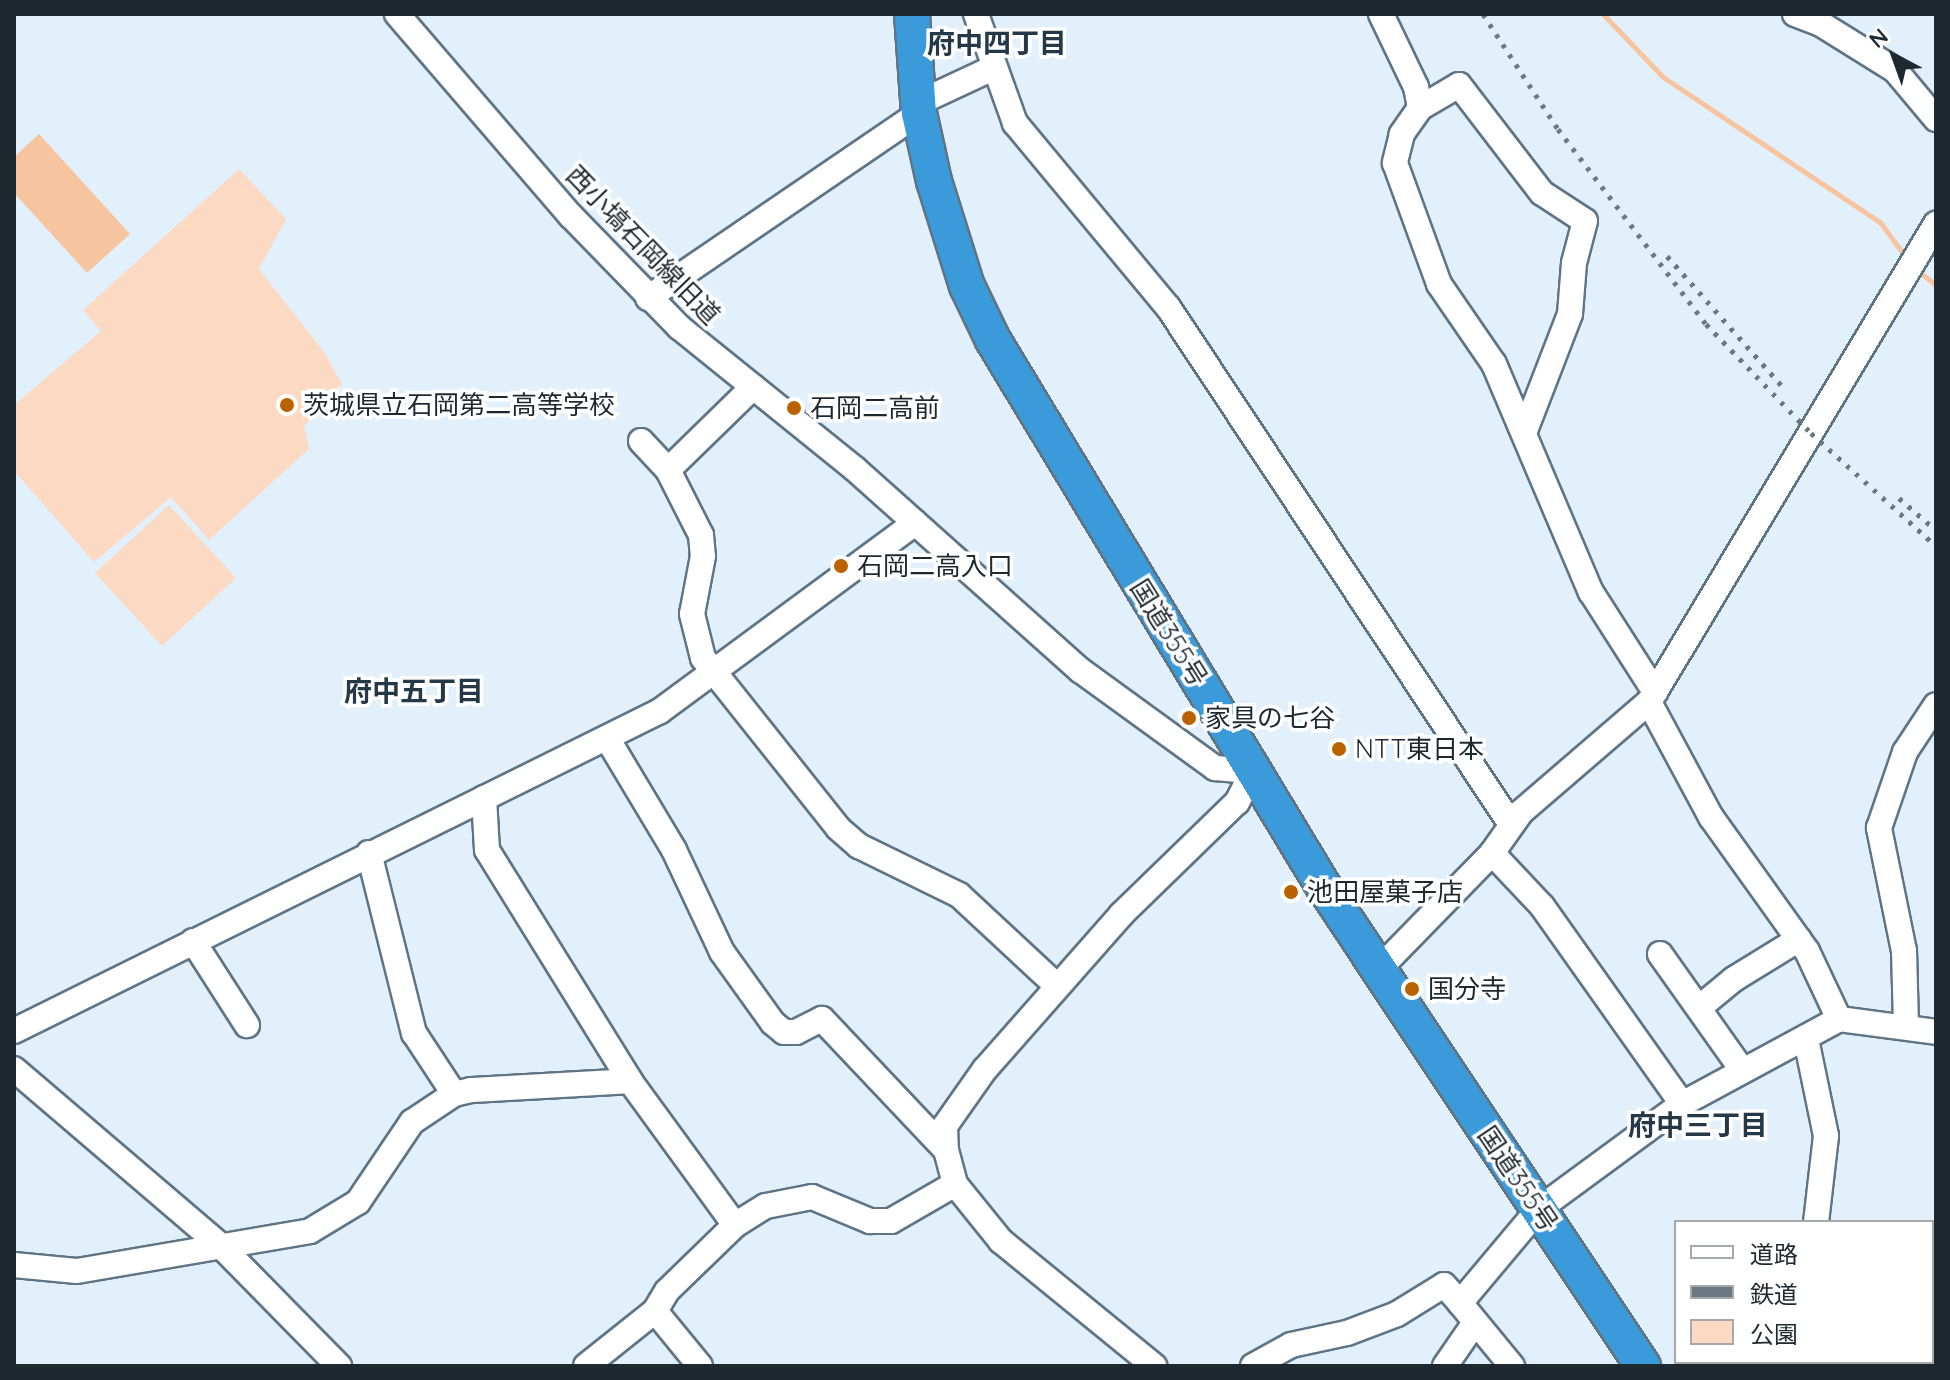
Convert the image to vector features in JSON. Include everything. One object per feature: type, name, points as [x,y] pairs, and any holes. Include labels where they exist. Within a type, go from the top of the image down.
[{"type":"highway","name":"国道355号","points":[[912,14],[919,108],[945,224],[993,340],[1253,771],[1378,970],[1643,1366]]},
{"type":"street","name":"西小塙石岡線旧道","points":[[397,14],[648,298],[915,523],[1104,688],[1215,768],[1253,771]]},
{"type":"street","points":[[976,14],[1015,123],[1168,307],[1510,823]]},
{"type":"street","points":[[1381,14],[1416,87],[1420,108]]},
{"type":"street","points":[[1795,14],[1821,24],[1895,70],[1936,119]]},
{"type":"street","points":[[648,298],[919,108],[993,68]]},
{"type":"street","points":[[1524,433],[1570,314],[1574,263],[1585,221],[1542,193],[1459,85],[1420,108],[1402,134],[1395,163],[1445,299],[1494,364],[1591,592],[1652,697],[1711,817],[1799,939],[1839,1019]]},
{"type":"street","points":[[1378,970],[1492,853],[1510,823],[1652,697],[1936,224]]},
{"type":"street","points":[[668,470],[753,387]]},
{"type":"street","points":[[641,441],[668,470],[701,535],[692,623],[698,647],[716,673],[838,828],[859,846],[908,866],[959,895],[1056,985]]},
{"type":"street","points":[[14,1031],[660,711],[716,673],[915,523]]},
{"type":"street","points":[[1906,1026],[1904,951],[1879,828],[1905,752],[1936,705]]},
{"type":"street","points":[[607,738],[674,850],[722,952],[773,1023],[784,1032],[796,1032],[822,1019],[946,1150]]},
{"type":"street","points":[[1154,1366],[1037,1274],[1001,1241],[955,1184],[946,1150],[945,1126],[1056,985],[1237,802],[1253,771]]},
{"type":"street","points":[[484,798],[487,850],[630,1081],[735,1225]]},
{"type":"street","points":[[369,853],[414,1033],[454,1094]]},
{"type":"street","points":[[1492,853],[1542,906],[1682,1104]]},
{"type":"street","points":[[1700,1007],[1734,979],[1799,939]]},
{"type":"street","points":[[193,941],[247,1025]]},
{"type":"street","points":[[1660,954],[1742,1070]]},
{"type":"street","points":[[1460,1303],[1539,1209],[1682,1104],[1839,1019],[1936,1032]]},
{"type":"street","points":[[1806,1039],[1826,1136],[1816,1220]]},
{"type":"street","points":[[14,1069],[220,1245],[339,1366]]},
{"type":"street","points":[[14,1265],[77,1271],[220,1245],[287,1238],[343,1214],[358,1202],[412,1122],[454,1094],[630,1081]]},
{"type":"street","points":[[586,1366],[655,1311],[667,1291],[735,1225],[766,1206],[812,1197],[870,1221],[891,1221],[955,1184]]},
{"type":"street","points":[[1253,1366],[1291,1345],[1397,1314],[1444,1285],[1512,1366]]},
{"type":"street","points":[[655,1311],[700,1366]]},
{"type":"street","points":[[1445,1366],[1474,1324]]},
{"type":"green space","points":[[239,169],[286,219],[259,269],[324,352],[342,384],[304,426],[309,449],[209,540],[171,497],[94,562],[14,471],[14,405],[101,331],[83,310]]},
{"type":"green space","points":[[169,505],[236,578],[162,646],[95,573]]},
{"type":"shaded area","points":[[39,134],[130,234],[87,273],[14,193],[14,157]]},
{"type":"waterway","points":[[1603,14],[1663,77],[1880,222],[1907,259]]},
{"type":"waterway","points":[[1916,269],[1936,285]]},
{"type":"railway","points":[[1483,14],[1558,129],[1706,324],[1811,433],[1936,546]]},
{"type":"railway","points":[[1667,256],[1781,385]]},
{"type":"railway","points":[[1899,498],[1936,530]]},
{"type":"place","name":"茨城県立石岡第二高等学校","points":[[287,405]]},
{"type":"place","name":"石岡二高前","points":[[794,408]]},
{"type":"place","name":"石岡二高入口","points":[[841,566]]},
{"type":"place","name":"家具の七谷","points":[[1189,718]]},
{"type":"place","name":"NTT東日本","points":[[1339,749]]},
{"type":"place","name":"池田屋菓子店","points":[[1291,892]]},
{"type":"place","name":"国分寺","points":[[1412,989]]},
{"type":"district","name":"府中四丁目","points":[[997,43]]},
{"type":"district","name":"府中五丁目","points":[[414,691]]},
{"type":"district","name":"府中三丁目","points":[[1698,1125]]}]
